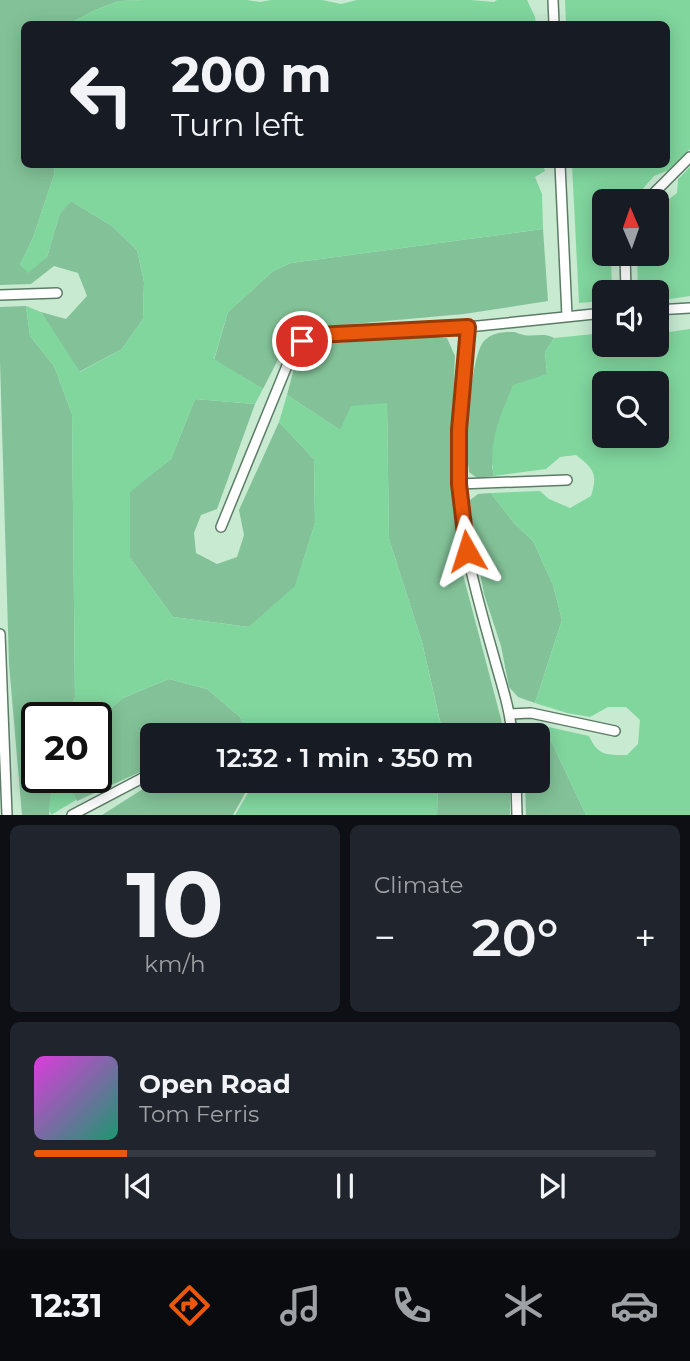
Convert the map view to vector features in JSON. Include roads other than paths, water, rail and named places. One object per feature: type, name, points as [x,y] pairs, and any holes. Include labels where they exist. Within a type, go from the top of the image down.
[{"type":"lane","points":[[553,0],[554,21]]},
{"type":"lane","points":[[658,189],[690,157]]},
{"type":"lane","points":[[560,168],[567,316]]},
{"type":"lane","points":[[0,295],[57,293]]},
{"type":"lane","points":[[669,309],[690,308]]},
{"type":"lane","points":[[221,527],[293,351],[302,341],[317,335],[468,327],[592,314]]},
{"type":"lane","points":[[468,327],[459,430],[459,484],[467,551],[511,723]]},
{"type":"lane","points":[[459,484],[567,480]]},
{"type":"lane","points":[[0,634],[7,815]]},
{"type":"lane","points":[[510,714],[531,713],[615,731]]},
{"type":"lane","points":[[72,815],[140,778]]},
{"type":"lane","points":[[516,793],[517,815]]}]
